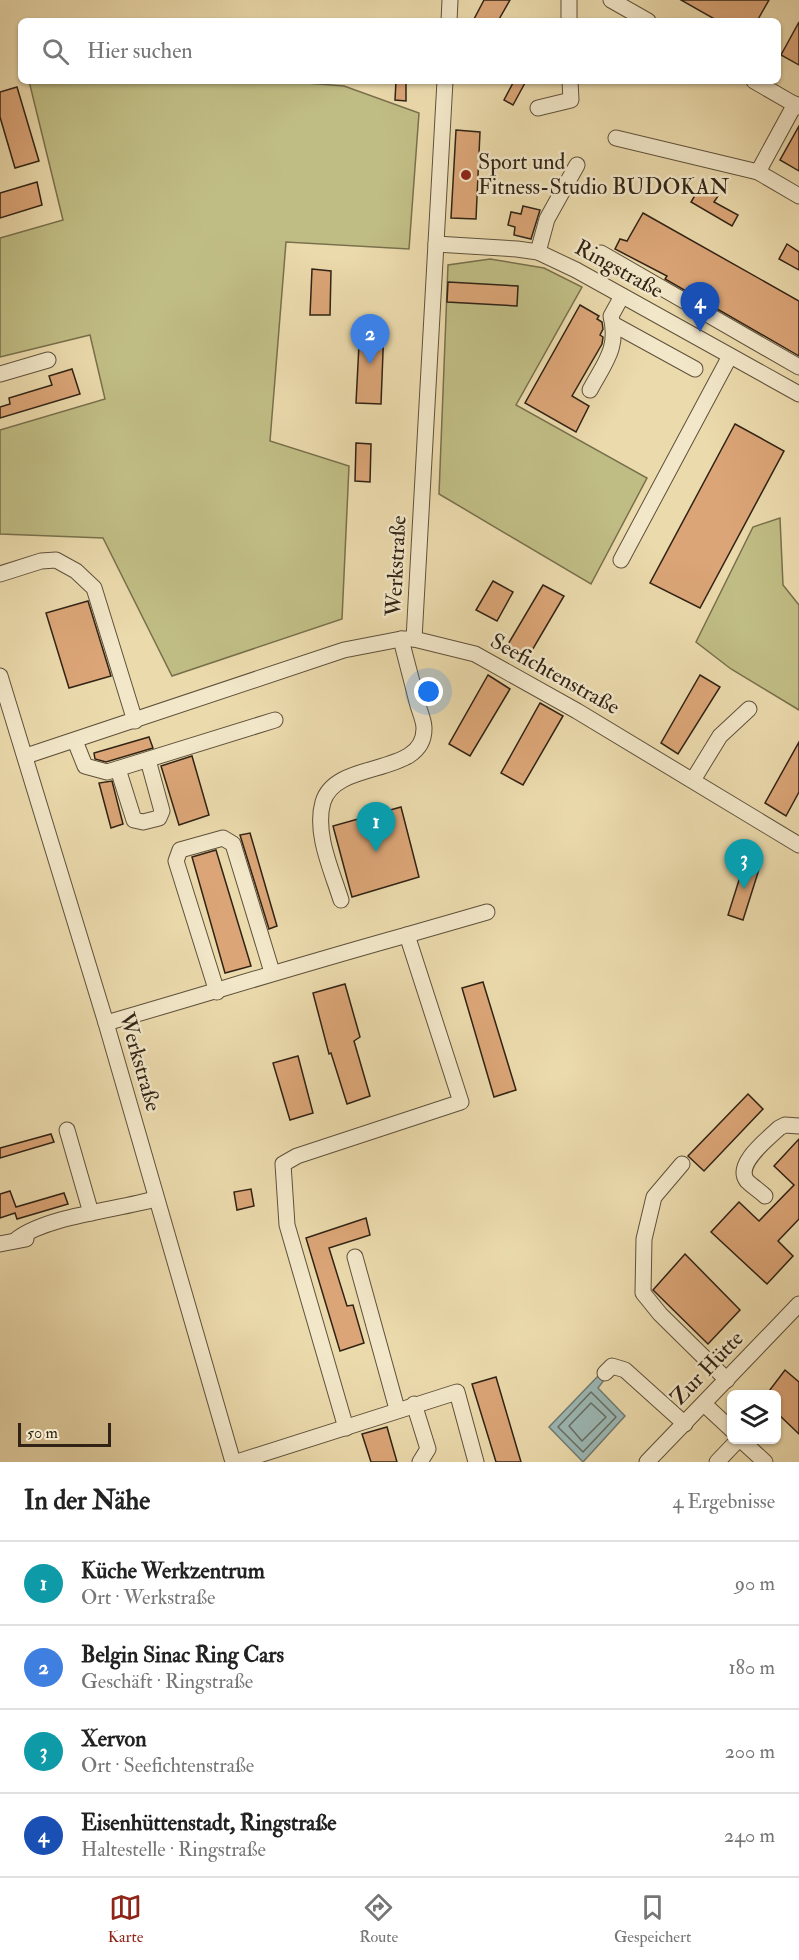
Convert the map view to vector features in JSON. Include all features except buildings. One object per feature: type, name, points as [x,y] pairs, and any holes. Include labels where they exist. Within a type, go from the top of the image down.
[{"type":"street","points":[[449,18],[450,0]]},
{"type":"street","points":[[569,0],[569,18]]},
{"type":"street","points":[[611,0],[643,18]]},
{"type":"street","points":[[436,244],[445,84]]},
{"type":"street","points":[[538,108],[571,100],[570,84]]},
{"type":"street","points":[[758,172],[797,106],[759,84]]},
{"type":"street","points":[[616,138],[758,172],[799,196]]},
{"type":"street","points":[[538,252],[547,219],[577,165]]},
{"type":"street","name":"Ringstraße","points":[[436,244],[538,252],[799,394]]},
{"type":"street","name":"Werkstraße","points":[[341,900],[323,843],[323,801],[332,785],[351,775],[405,759],[418,748],[424,729],[407,639],[423,495],[436,244]]},
{"type":"street","points":[[601,253],[799,367]]},
{"type":"street","points":[[644,308],[656,285]]},
{"type":"street","points":[[590,390],[614,347],[615,338],[611,316],[622,296]]},
{"type":"street","points":[[613,324],[695,369]]},
{"type":"street","points":[[621,560],[730,356]]},
{"type":"street","points":[[0,374],[48,360]]},
{"type":"street","points":[[0,574],[41,561],[56,560],[76,571],[94,588],[135,721]]},
{"type":"street","name":"Seefichtenstraße","points":[[26,756],[344,650],[407,639],[475,654],[578,711],[799,845]]},
{"type":"street","name":"Werkstraße","points":[[0,676],[106,1023],[155,1199],[235,1462]]},
{"type":"street","points":[[693,780],[720,736],[749,709]]},
{"type":"street","points":[[75,741],[85,766],[107,772],[275,720]]},
{"type":"street","points":[[118,769],[134,820],[143,822],[159,818],[162,811],[148,760]]},
{"type":"street","points":[[217,992],[176,861],[180,850],[222,838],[233,844],[272,972]]},
{"type":"street","points":[[106,1023],[217,992],[272,972],[487,912]]},
{"type":"street","points":[[346,1428],[287,1225],[283,1164],[297,1156],[461,1102],[407,935]]},
{"type":"street","points":[[765,1196],[747,1180],[744,1173],[748,1160],[779,1128],[785,1125],[799,1126]]},
{"type":"street","points":[[67,1130],[99,1212]]},
{"type":"street","points":[[682,1164],[654,1197],[644,1239],[641,1276],[643,1293],[660,1314],[727,1380]]},
{"type":"street","points":[[0,1244],[17,1239],[24,1233],[155,1199]]},
{"type":"street","points":[[356,1257],[397,1409]]},
{"type":"street","name":"Zur Hütte","points":[[647,1462],[799,1304]]},
{"type":"street","points":[[605,1373],[612,1366],[625,1370],[685,1424]]},
{"type":"street","points":[[235,1462],[346,1428],[397,1409],[457,1392],[476,1462]]},
{"type":"street","points":[[414,1404],[428,1449],[420,1462]]},
{"type":"street","points":[[704,1404],[727,1425]]},
{"type":"street","points":[[717,1462],[736,1444]]},
{"type":"street","points":[[745,1444],[765,1462]]},
{"type":"shaded area","points":[[30,84],[319,84],[344,86],[419,113],[409,249],[286,242],[270,441],[349,466],[342,619],[172,676],[103,538],[0,534],[0,430],[105,399],[90,335],[0,357],[0,238],[63,220]]},
{"type":"shaded area","points":[[490,259],[544,268],[582,287],[516,405],[647,478],[591,584],[439,494],[448,265]]},
{"type":"shaded area","points":[[780,518],[783,585],[799,605],[799,710],[731,669],[696,642],[753,527]]},
{"type":"water","points":[[599,1375],[604,1380],[598,1388],[625,1416],[583,1462],[549,1427]]},
{"type":"place","name":"Sport und Fitness-Studio BUDOKAN","points":[[466,175]]},
{"type":"place","name":"Eisenhüttenstadt, Ringstraße","points":[[700,332]]},
{"type":"place","name":"Belgin Sinac Ring Cars","points":[[370,364]]},
{"type":"place","name":"Küche Werkzentrum","points":[[376,852]]},
{"type":"place","name":"Xervon","points":[[744,889]]}]
